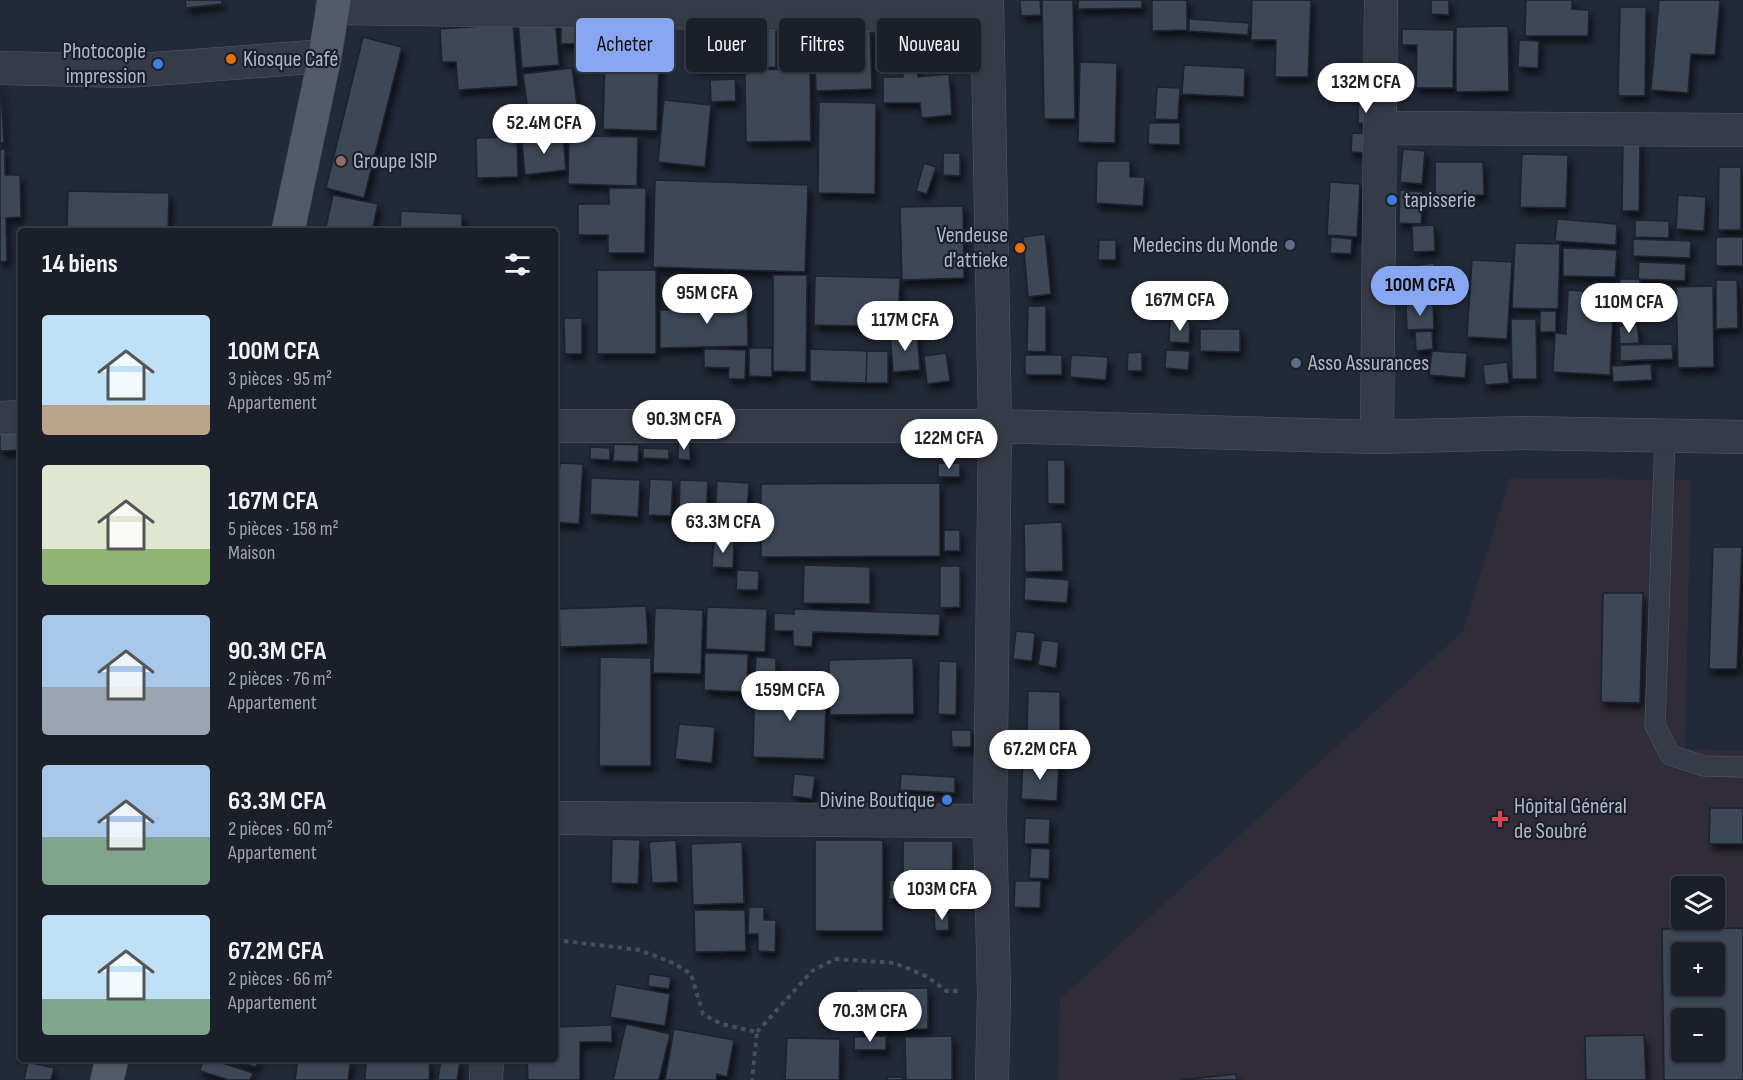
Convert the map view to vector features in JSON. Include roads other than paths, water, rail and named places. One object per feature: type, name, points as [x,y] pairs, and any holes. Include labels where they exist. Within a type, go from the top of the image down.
[{"type":"main road","points":[[289,228],[325,56],[333,4]]},
{"type":"main road","points":[[107,1080],[111,1062]]},
{"type":"street","points":[[1377,437],[1381,0]]},
{"type":"street","points":[[333,4],[987,8],[994,426],[990,821],[994,993],[992,1080]]},
{"type":"street","points":[[0,68],[127,70],[325,56]]},
{"type":"street","points":[[1380,128],[1743,130]]},
{"type":"street","points":[[0,418],[18,417]]},
{"type":"street","points":[[558,426],[994,426],[1377,437],[1524,433],[1743,437]]},
{"type":"street","points":[[558,818],[990,821]]},
{"type":"street","points":[[486,1080],[487,1062]]},
{"type":"lane","points":[[1665,435],[1655,725],[1670,755],[1704,766],[1743,767]]},
{"type":"place","name":"Kiosque Café","points":[[231,59]]},
{"type":"place","name":"Photocopie impression","points":[[158,64]]},
{"type":"place","name":"Groupe ISIP","points":[[341,161]]},
{"type":"place","name":"tapisserie","points":[[1392,200]]},
{"type":"place","name":"Medecins du Monde","points":[[1290,245]]},
{"type":"place","name":"Vendeuse d'attieke","points":[[1020,248]]},
{"type":"place","name":"Asso Assurances","points":[[1296,363]]},
{"type":"place","name":"Divine Boutique","points":[[947,800]]},
{"type":"place","name":"Hôpital Général de Soubré","points":[[1500,819]]}]
